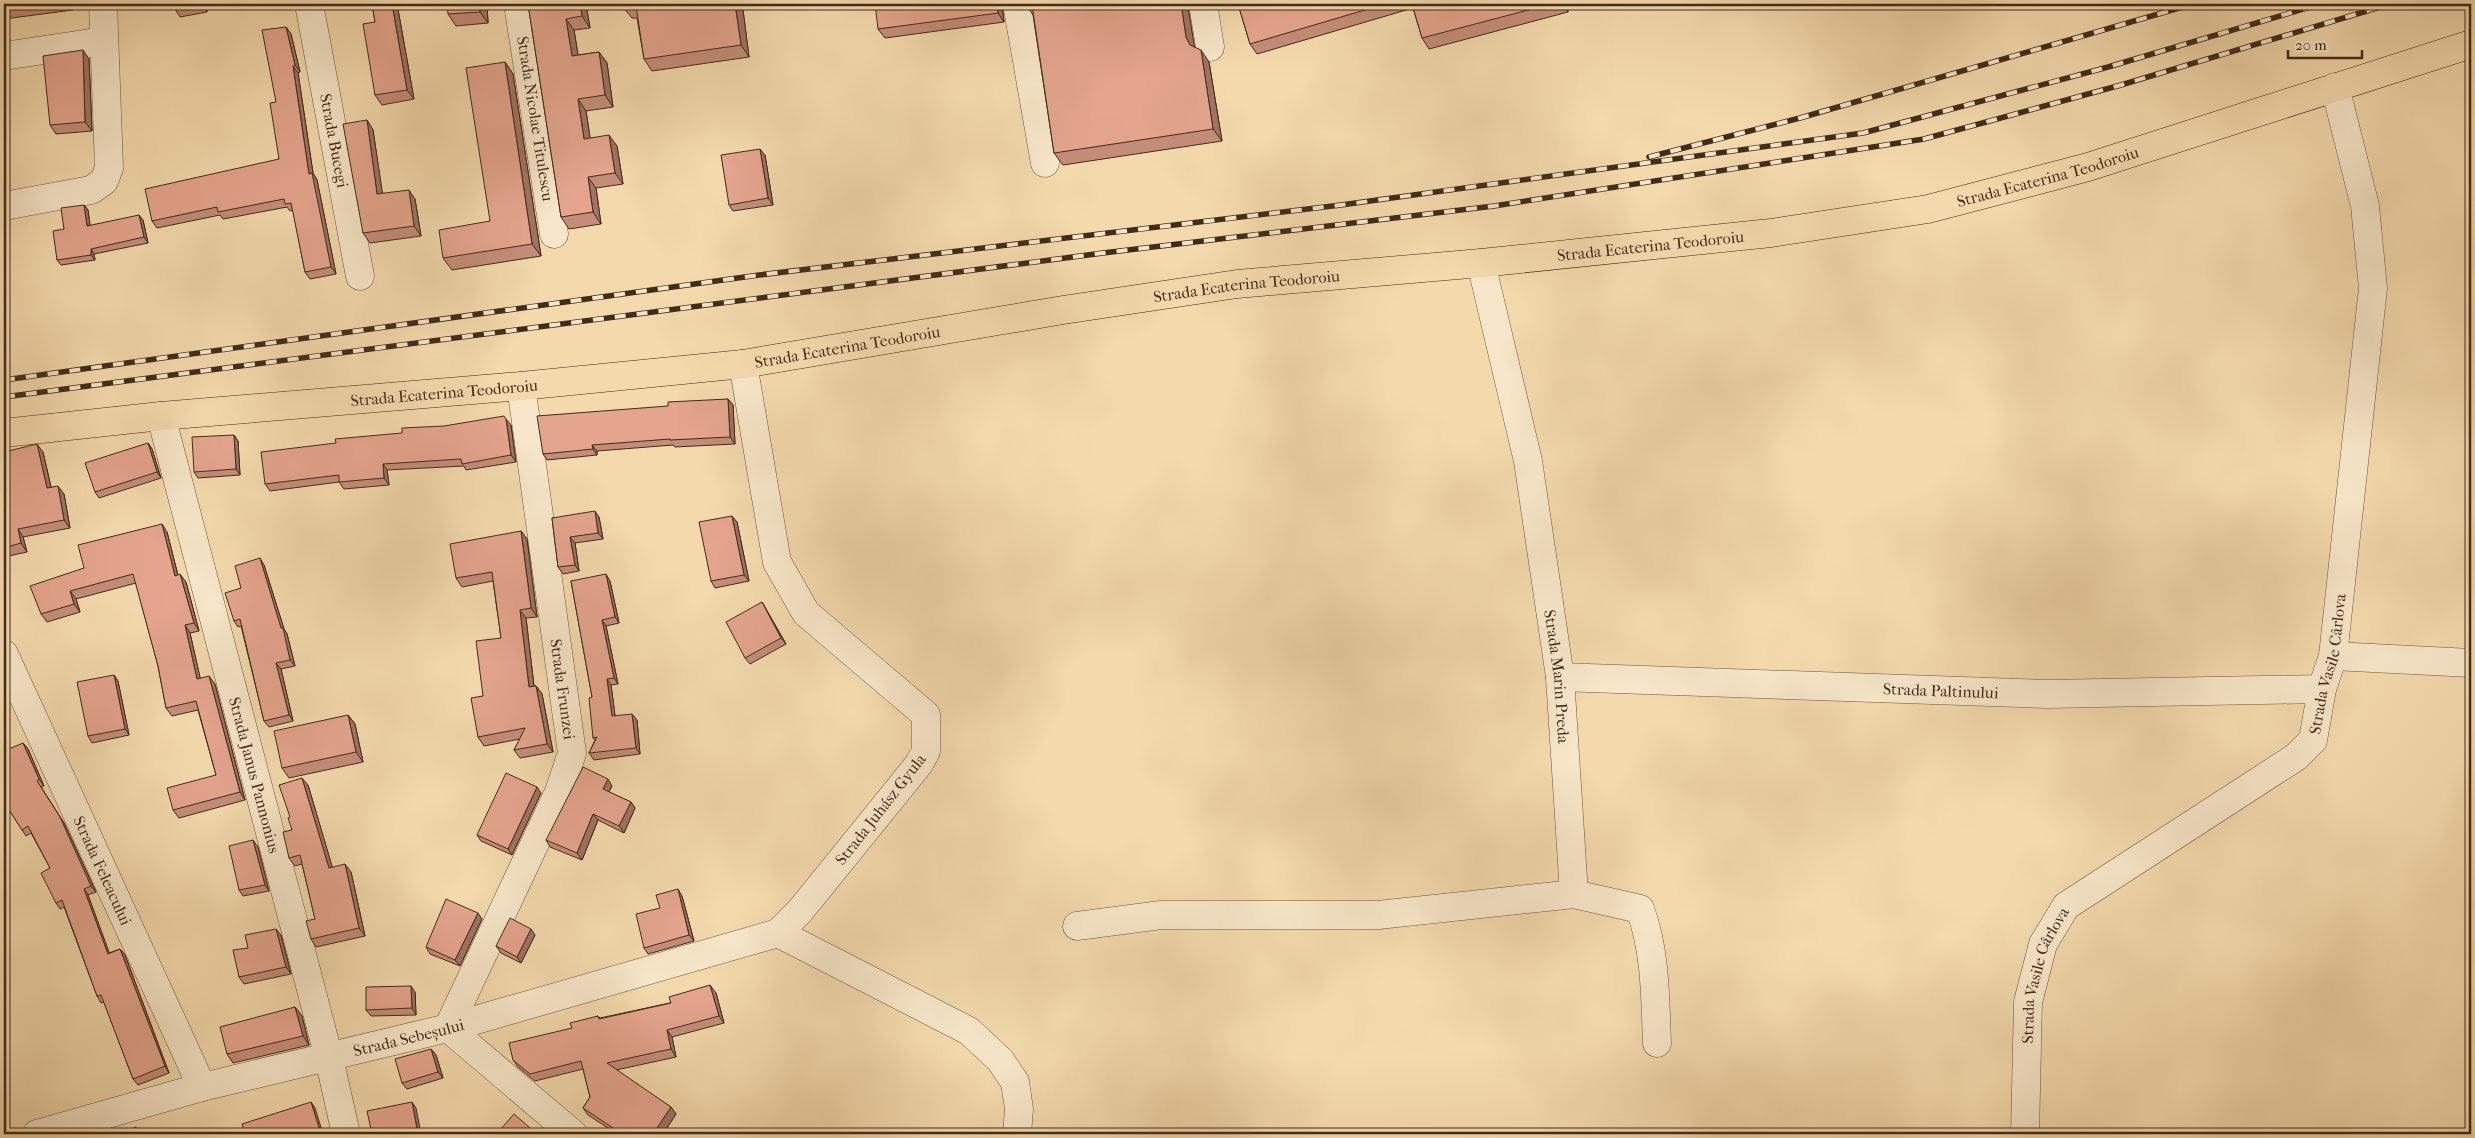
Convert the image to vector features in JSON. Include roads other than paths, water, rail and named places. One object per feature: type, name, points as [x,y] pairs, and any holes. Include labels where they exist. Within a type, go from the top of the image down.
[{"type":"main road","name":"Strada Ecaterina Teodoroiu","points":[[4,433],[162,416],[521,386],[744,364],[1063,310],[1237,284],[1481,263],[1771,233],[1928,210],[2088,167],[2471,44]]},
{"type":"street","points":[[4,206],[91,190],[104,182],[109,168],[103,4]]},
{"type":"street","name":"Strada Bucegi","points":[[308,4],[360,276]]},
{"type":"street","name":"Strada Nicolae Titulescu","points":[[518,4],[554,234]]},
{"type":"street","points":[[1017,4],[1045,163]]},
{"type":"street","points":[[1203,4],[1210,48]]},
{"type":"street","points":[[4,56],[104,41]]},
{"type":"street","name":"Strada Vasile Cârlova","points":[[2025,1134],[2028,1002],[2043,944],[2066,906],[2296,757],[2313,740],[2322,689],[2333,656],[2374,288],[2365,206],[2335,87]]},
{"type":"street","name":"Strada Marin Preda","points":[[1481,263],[1528,461],[1560,677],[1574,894]]},
{"type":"street","name":"Strada Juhász Gyula","points":[[744,364],[777,562],[806,613],[926,715],[926,751],[919,764],[800,911],[778,933]]},
{"type":"street","name":"Strada Frunzei","points":[[448,1028],[559,792],[572,753],[521,386]]},
{"type":"street","name":"Strada Janus Pannonius","points":[[162,416],[329,1058],[346,1134]]},
{"type":"street","name":"Strada Feleacului","points":[[4,654],[202,1086]]},
{"type":"street","points":[[2333,656],[2471,663]]},
{"type":"street","name":"Strada Paltinului","points":[[1560,677],[2046,694],[2322,689]]},
{"type":"street","points":[[1078,926],[1161,915],[1378,915],[1574,894],[1640,909],[1648,931],[1653,958],[1657,1043]]},
{"type":"street","points":[[778,933],[969,1031],[1000,1060],[1015,1082],[1019,1109],[1017,1134]]},
{"type":"street","name":"Strada Sebeșului","points":[[37,1134],[202,1086],[329,1058],[448,1028],[778,933]]},
{"type":"street","points":[[448,1028],[574,1134]]},
{"type":"railway","points":[[1649,157],[1800,118],[2193,4]]},
{"type":"railway","points":[[4,380],[759,275],[1341,205],[1863,133],[2108,67],[2320,4]]},
{"type":"railway","points":[[4,397],[1103,253],[1494,206],[1924,139],[2121,85],[2390,4]]}]
